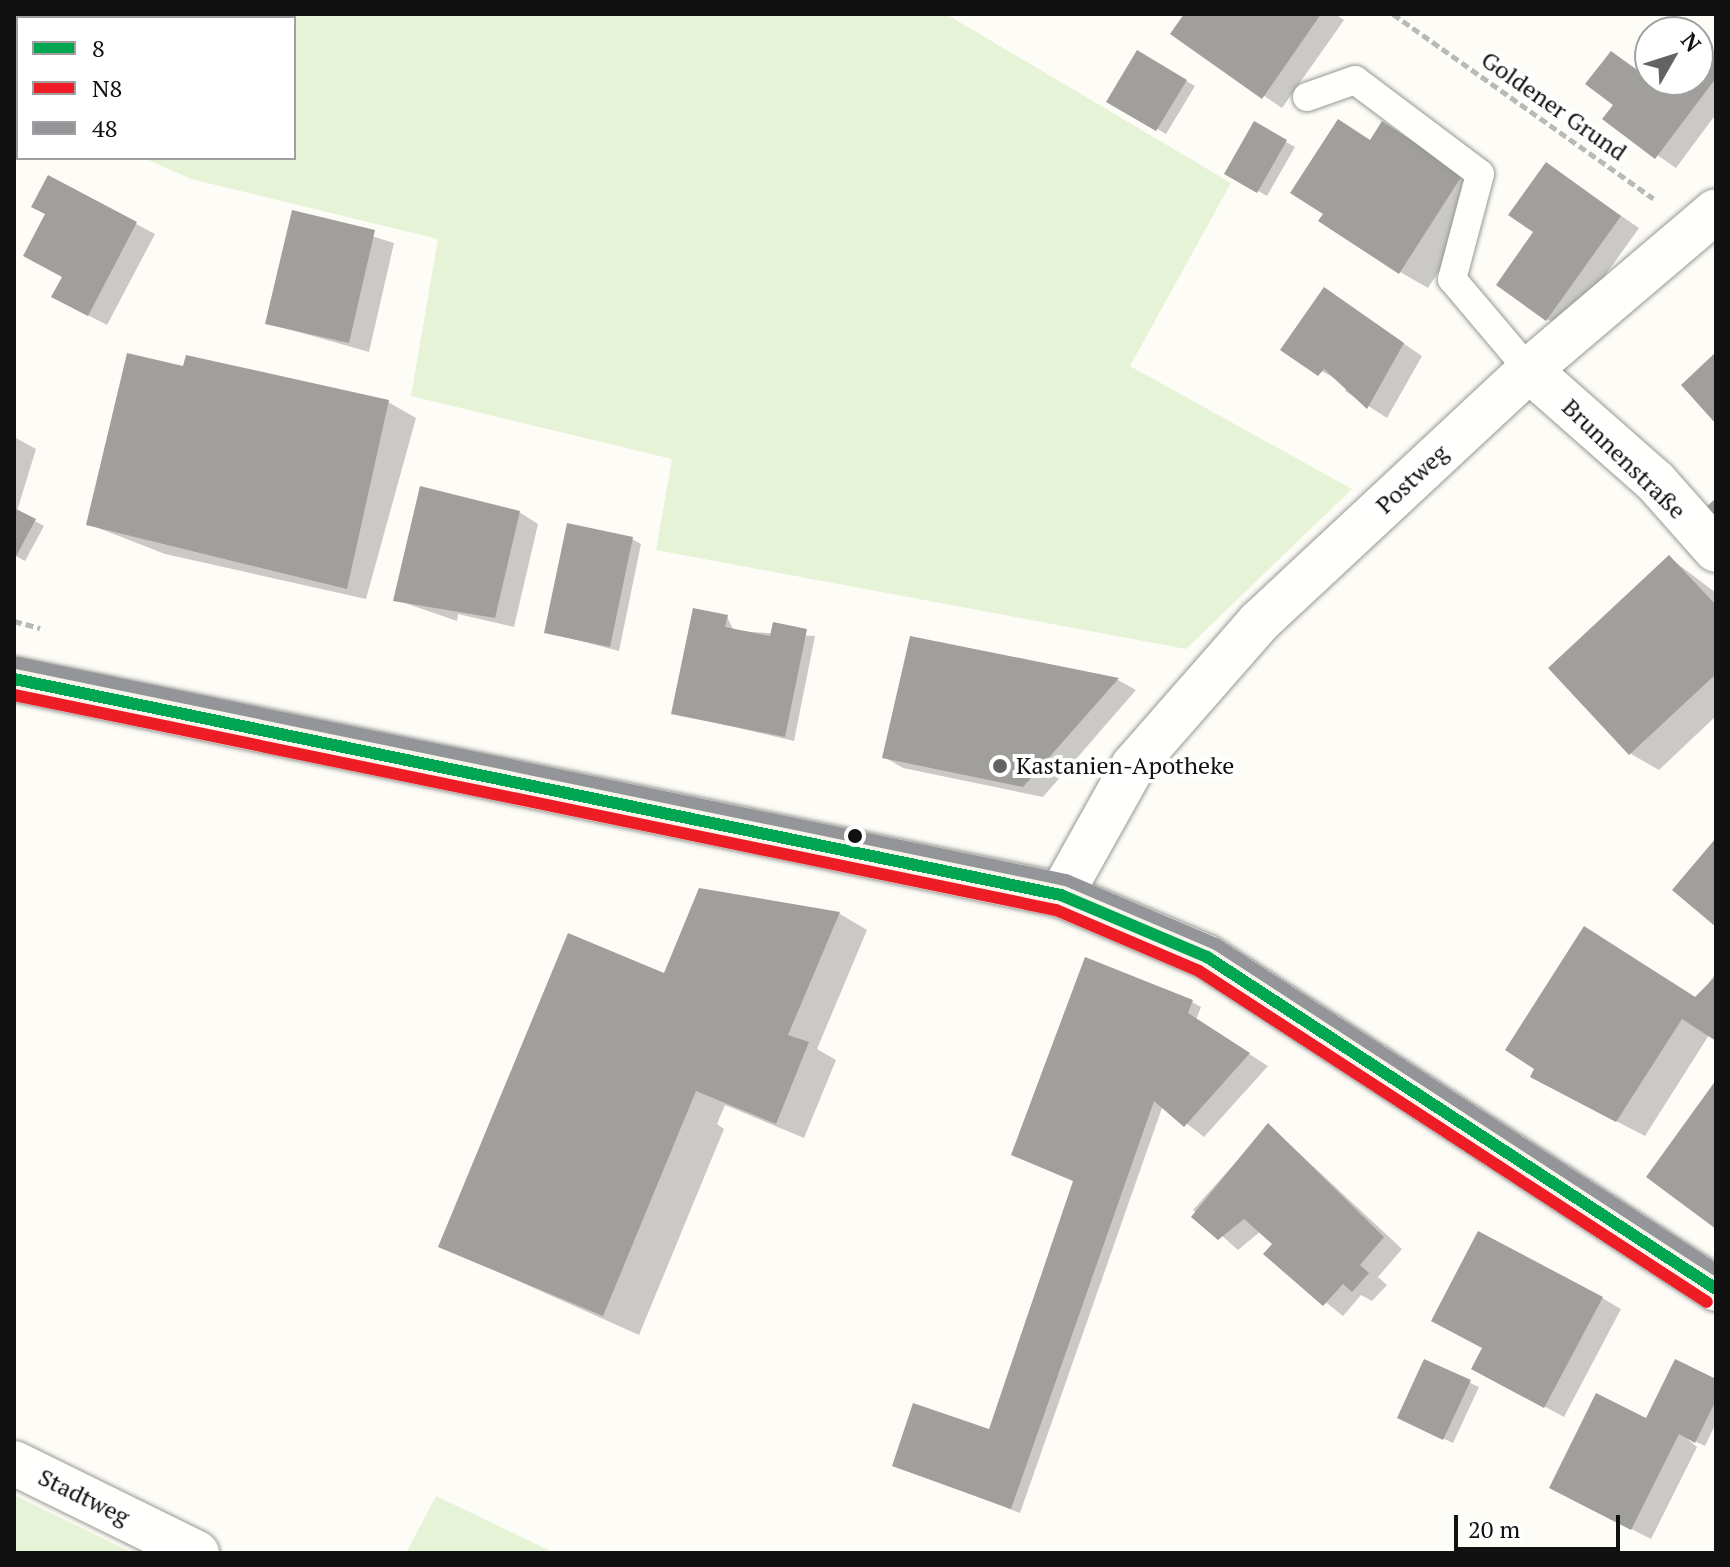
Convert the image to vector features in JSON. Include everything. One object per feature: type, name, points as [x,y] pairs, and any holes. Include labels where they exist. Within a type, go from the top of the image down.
[{"type":"main road","points":[[14,679],[1061,895],[1207,957],[1716,1289]]},
{"type":"street","name":"Postweg","points":[[1061,895],[1133,766],[1259,622],[1529,370],[1704,220]]},
{"type":"street","name":"Brunnenstraße","points":[[1529,370],[1655,481],[1716,550]]},
{"type":"street","name":"Stadtweg","points":[[14,1463],[197,1553]]},
{"type":"lane","points":[[1307,97],[1355,80],[1480,174],[1452,279],[1529,370]]},
{"type":"path","name":"Goldener Grund","points":[[1393,14],[1704,220]]},
{"type":"green space","points":[[97,14],[946,14],[1231,183],[1130,366],[1352,489],[1186,649],[656,550],[672,459],[411,396],[438,239],[191,179],[148,160],[296,160],[296,16]]},
{"type":"green space","points":[[14,1495],[133,1553],[14,1553]]},
{"type":"green space","points":[[436,1496],[555,1553],[406,1553]]},
{"type":"building","points":[[14,14],[38,14],[31,16],[16,17]]},
{"type":"building","points":[[1184,14],[1321,14],[1262,99],[1170,34]]},
{"type":"building","points":[[1137,50],[1187,80],[1156,131],[1106,102]]},
{"type":"building","points":[[1611,51],[1634,68],[1634,96],[1702,96],[1655,159],[1602,119],[1613,105],[1585,84]]},
{"type":"building","points":[[1714,57],[1716,58],[1714,81]]},
{"type":"building","points":[[1338,119],[1370,140],[1382,121],[1463,174],[1399,274],[1318,221],[1323,214],[1290,193]]},
{"type":"building","points":[[1254,121],[1287,140],[1257,193],[1224,174]]},
{"type":"building","points":[[1546,162],[1621,216],[1546,321],[1496,285],[1533,232],[1508,215]]},
{"type":"building","points":[[48,175],[137,222],[88,316],[51,297],[62,277],[23,256],[45,214],[31,207]]},
{"type":"building","points":[[292,210],[375,230],[349,343],[265,324]]},
{"type":"building","points":[[1324,287],[1404,343],[1367,409],[1324,369],[1318,376],[1280,350]]},
{"type":"building","points":[[1716,352],[1716,424],[1681,385]]},
{"type":"building","points":[[127,353],[183,366],[186,355],[389,400],[347,589],[86,525]]},
{"type":"building","points":[[420,486],[520,511],[495,618],[393,601]]},
{"type":"building","points":[[1716,498],[1716,523],[1704,509]]},
{"type":"building","points":[[16,509],[36,519],[14,560],[14,513]]},
{"type":"building","points":[[567,523],[633,537],[610,647],[544,633]]},
{"type":"building","points":[[1669,555],[1716,605],[1716,674],[1629,755],[1548,668]]},
{"type":"building","points":[[693,608],[728,615],[725,627],[770,636],[773,622],[807,629],[785,737],[671,714]]},
{"type":"building","points":[[910,636],[1119,678],[1023,787],[882,758]]},
{"type":"building","points":[[1716,838],[1716,927],[1672,890]]},
{"type":"building","points":[[699,888],[840,912],[788,1035],[809,1042],[776,1124],[696,1091],[603,1316],[438,1247],[568,933],[664,973]]},
{"type":"building","points":[[1584,926],[1695,997],[1716,976],[1716,1041],[1682,1019],[1616,1122],[1530,1077],[1534,1069],[1505,1050]]},
{"type":"building","points":[[1085,957],[1193,1000],[1188,1013],[1250,1053],[1184,1127],[1154,1101],[1011,1509],[892,1466],[913,1403],[989,1429],[1073,1181],[1011,1155]]},
{"type":"building","points":[[1716,1080],[1716,1229],[1646,1177]]},
{"type":"building","points":[[1268,1123],[1384,1237],[1360,1265],[1369,1273],[1352,1292],[1343,1284],[1323,1306],[1263,1254],[1272,1244],[1244,1219],[1218,1240],[1191,1217]]},
{"type":"building","points":[[1478,1231],[1603,1297],[1544,1408],[1471,1369],[1482,1348],[1431,1321]]},
{"type":"building","points":[[1424,1359],[1471,1380],[1443,1440],[1397,1418]]},
{"type":"building","points":[[1675,1359],[1716,1379],[1716,1400],[1695,1443],[1679,1434],[1631,1530],[1549,1488],[1596,1393],[1646,1418]]},
{"type":"transit line","name":"48","points":[[17,663],[1066,880],[1216,944],[1716,1270]]},
{"type":"transit line","name":"8","points":[[14,679],[1061,895],[1207,957],[1716,1289]]},
{"type":"transit line","name":"N8","points":[[14,695],[1056,910],[1199,971],[1707,1302]]},
{"type":"place","name":"Kastanien-Apotheke","points":[[1000,766]]}]
